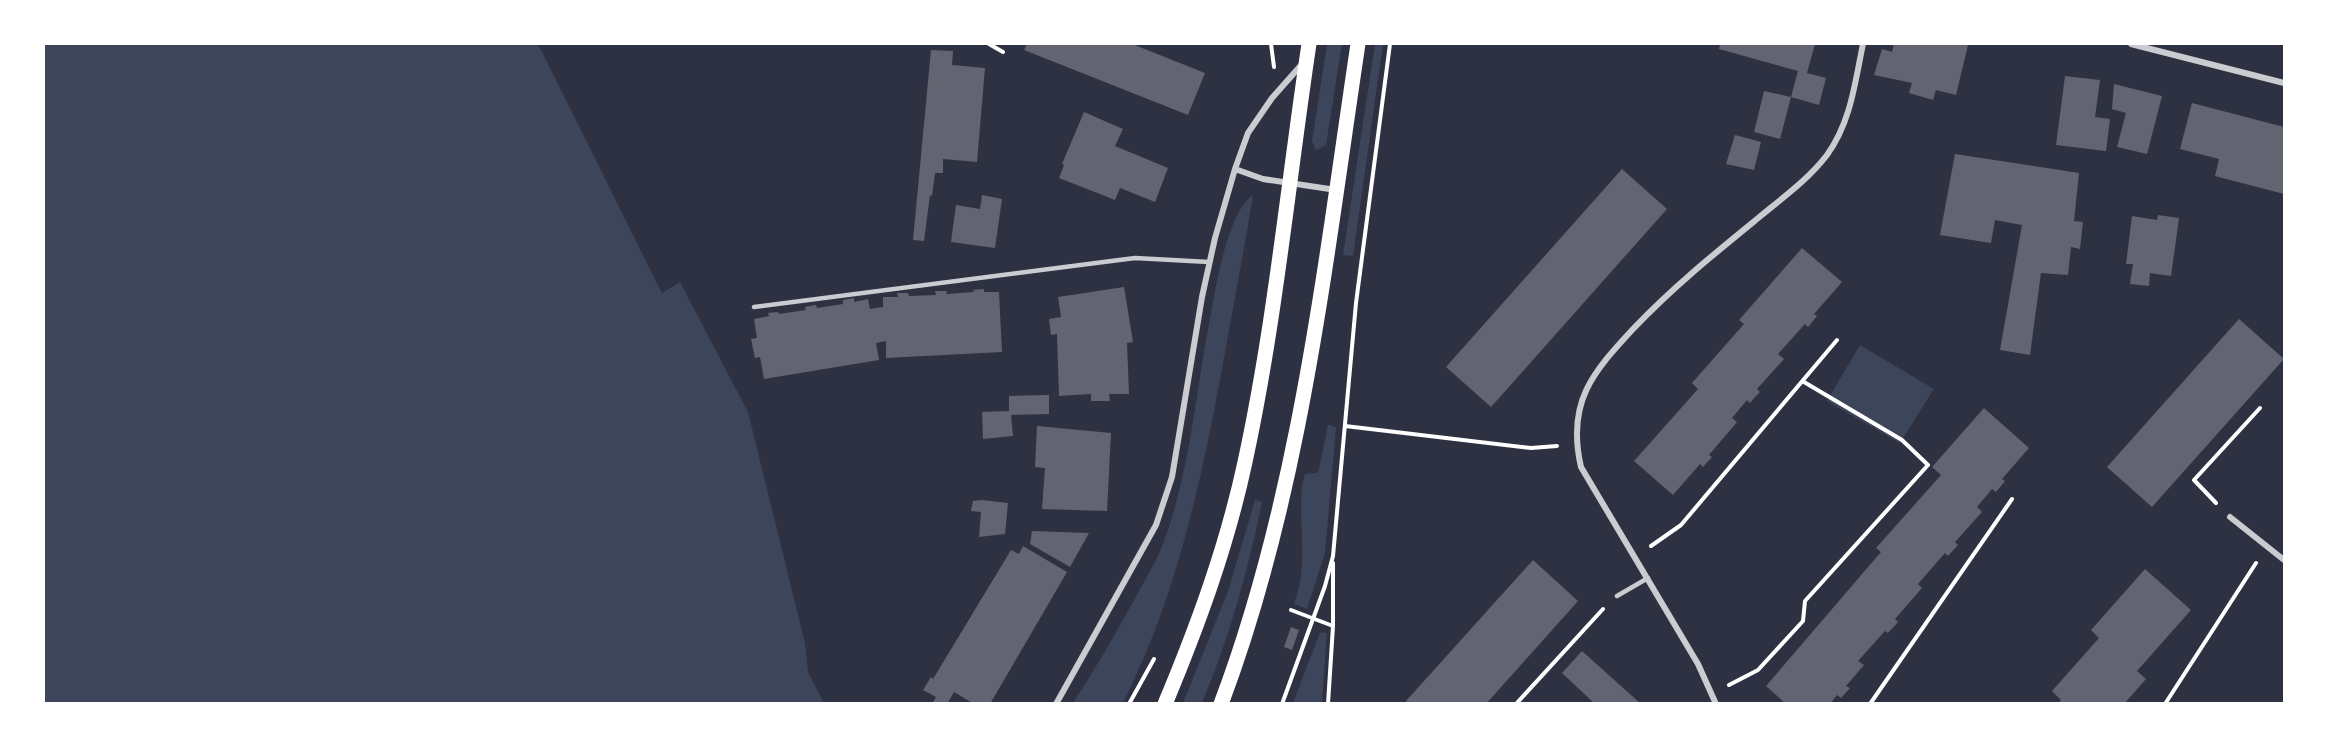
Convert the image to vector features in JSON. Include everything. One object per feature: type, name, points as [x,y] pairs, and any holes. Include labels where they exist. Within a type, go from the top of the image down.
[{"type":"main road","points":[[1221,704],[1246,636],[1275,529],[1299,415],[1358,44]]},
{"type":"main road","points":[[1165,704],[1201,618],[1245,464],[1266,358],[1308,51]]},
{"type":"street","points":[[1716,704],[1698,664],[1636,556],[1581,467],[1576,444],[1581,402],[1591,376],[1667,293],[1807,178],[1827,154],[1848,119],[1863,44]]},
{"type":"street","points":[[2131,44],[2284,83]]},
{"type":"street","points":[[1056,704],[1156,525],[1172,477],[1209,262],[1235,169],[1248,133],[1308,51]]},
{"type":"street","points":[[1235,169],[1263,178],[1336,190]]},
{"type":"street","points":[[2230,517],[2284,560]]},
{"type":"lane","points":[[754,307],[1135,258],[1209,262]]},
{"type":"lane","points":[[1617,596],[1648,578]]},
{"type":"path","points":[[989,44],[1003,52]]},
{"type":"path","points":[[1271,44],[1274,69]]},
{"type":"path","points":[[1328,704],[1333,627],[1333,556],[1344,426],[1356,303],[1390,44]]},
{"type":"path","points":[[1636,556],[1681,525],[1804,382],[1837,340]]},
{"type":"path","points":[[1711,695],[1758,670],[1803,621],[1805,601],[1928,465],[1902,440],[1804,382]]},
{"type":"path","points":[[2230,517],[2194,480],[2260,408]]},
{"type":"path","points":[[1344,426],[1532,448],[1576,444]]},
{"type":"path","points":[[1870,704],[2012,499]]},
{"type":"path","points":[[2165,704],[2268,546]]},
{"type":"path","points":[[1281,704],[1313,619],[1333,556]]},
{"type":"path","points":[[1516,704],[1617,596]]},
{"type":"path","points":[[1291,610],[1333,627]]},
{"type":"path","points":[[1130,704],[1157,650]]},
{"type":"shaded area","points":[[44,44],[538,44],[662,293],[680,282],[748,412],[805,643],[808,672],[824,703],[44,703]]},
{"type":"shaded area","points":[[1327,44],[1342,44],[1326,145],[1316,150],[1312,141]]},
{"type":"shaded area","points":[[1375,44],[1383,44],[1353,256],[1343,255]]},
{"type":"shaded area","points":[[1253,195],[1218,393],[1199,484],[1160,618],[1123,703],[1073,703],[1151,569],[1171,521],[1191,435],[1219,270],[1236,217]]},
{"type":"shaded area","points":[[1860,345],[1934,389],[1900,443],[1827,401]]},
{"type":"shaded area","points":[[1328,425],[1336,427],[1325,553],[1307,609],[1294,604],[1302,560],[1302,485],[1305,474],[1317,473],[1319,469]]},
{"type":"shaded area","points":[[1255,500],[1262,502],[1257,528],[1221,654],[1202,703],[1183,703],[1228,591]]},
{"type":"shaded area","points":[[1320,632],[1327,633],[1322,703],[1293,703]]},
{"type":"building","points":[[1027,44],[1132,44],[1205,73],[1188,115],[1024,50]]},
{"type":"building","points":[[1720,44],[1815,44],[1807,73],[1826,78],[1819,105],[1791,97],[1798,71],[1719,49]]},
{"type":"building","points":[[1894,44],[1968,45],[1956,95],[1936,90],[1933,100],[1909,93],[1912,83],[1874,75],[1882,49],[1892,52]]},
{"type":"building","points":[[931,50],[953,51],[952,65],[985,68],[977,162],[943,159],[943,173],[935,173],[924,241],[913,240]]},
{"type":"building","points":[[2065,76],[2100,80],[2095,117],[2110,119],[2106,151],[2056,145]]},
{"type":"building","points":[[2114,84],[2162,96],[2147,154],[2117,147],[2126,113],[2112,109]]},
{"type":"building","points":[[1764,91],[1791,97],[1780,139],[1754,132]]},
{"type":"building","points":[[2192,103],[2284,127],[2284,194],[2215,176],[2219,159],[2180,149]]},
{"type":"building","points":[[1084,112],[1123,129],[1115,146],[1168,168],[1155,202],[1120,188],[1115,200],[1059,178],[1064,165],[1062,164]]},
{"type":"building","points":[[1735,135],[1761,142],[1754,170],[1726,164]]},
{"type":"building","points":[[1955,154],[2079,173],[2074,221],[2083,222],[2080,249],[2071,247],[2068,275],[2041,273],[2030,355],[2000,350],[2022,225],[1995,220],[1991,243],[1940,235]]},
{"type":"building","points":[[1622,169],[1667,209],[1491,407],[1446,367]]},
{"type":"building","points":[[982,195],[1002,199],[995,248],[951,242],[956,205],[980,209]]},
{"type":"building","points":[[2158,215],[2179,218],[2171,276],[2150,273],[2149,286],[2130,284],[2133,264],[2126,264],[2132,216],[2157,220]]},
{"type":"building","points":[[1802,248],[1842,282],[1814,314],[1817,316],[1808,327],[1805,324],[1778,354],[1784,359],[1757,389],[1760,392],[1750,403],[1747,400],[1732,418],[1737,422],[1709,455],[1712,457],[1703,467],[1700,464],[1673,495],[1634,461],[1698,389],[1692,383],[1744,324],[1739,320]]},
{"type":"building","points":[[1124,287],[1133,342],[1127,343],[1129,394],[1109,394],[1110,401],[1091,401],[1091,394],[1059,396],[1057,334],[1051,335],[1049,319],[1061,317],[1058,297]]},
{"type":"building","points":[[984,289],[984,292],[999,292],[1002,352],[886,358],[886,341],[876,343],[879,360],[764,379],[760,357],[755,358],[751,339],[757,338],[754,319],[769,316],[768,313],[778,312],[779,314],[806,310],[805,307],[816,305],[817,308],[843,304],[843,300],[854,298],[854,302],[868,299],[870,309],[883,307],[883,297],[898,297],[897,293],[908,293],[909,296],[936,295],[935,291],[947,291],[946,294]]},
{"type":"building","points":[[2239,319],[2284,359],[2152,507],[2107,467]]},
{"type":"building","points":[[1049,395],[1049,414],[1011,415],[1013,436],[983,439],[982,412],[1009,411],[1009,396]]},
{"type":"building","points":[[1984,408],[2029,448],[2002,479],[2005,481],[1996,492],[1992,489],[1977,507],[1982,512],[1955,542],[1958,545],[1948,556],[1945,553],[1918,584],[1922,588],[1895,619],[1898,622],[1888,633],[1885,631],[1858,661],[1864,665],[1846,686],[1850,688],[1841,698],[1837,695],[1830,704],[1786,704],[1766,686],[1881,552],[1876,548],[1941,475],[1932,467]]},
{"type":"building","points":[[1037,426],[1111,433],[1107,511],[1042,509],[1045,468],[1035,467]]},
{"type":"building","points":[[973,501],[1008,503],[1005,534],[979,537],[981,512],[971,511]]},
{"type":"building","points":[[1032,531],[1089,533],[1070,567],[1030,544]]},
{"type":"building","points":[[1023,546],[1067,572],[990,704],[974,704],[954,692],[947,704],[932,704],[936,697],[923,690],[931,677],[933,679],[1011,550],[1019,554]]},
{"type":"building","points":[[1533,560],[1578,601],[1486,704],[1409,704],[1406,701]]},
{"type":"building","points":[[2145,569],[2191,610],[2137,671],[2146,679],[2124,704],[2057,704],[2061,700],[2052,691],[2099,638],[2091,630]]},
{"type":"building","points":[[1291,627],[1299,630],[1292,650],[1284,647]]},
{"type":"building","points":[[1582,651],[1641,704],[1595,704],[1562,673]]}]
